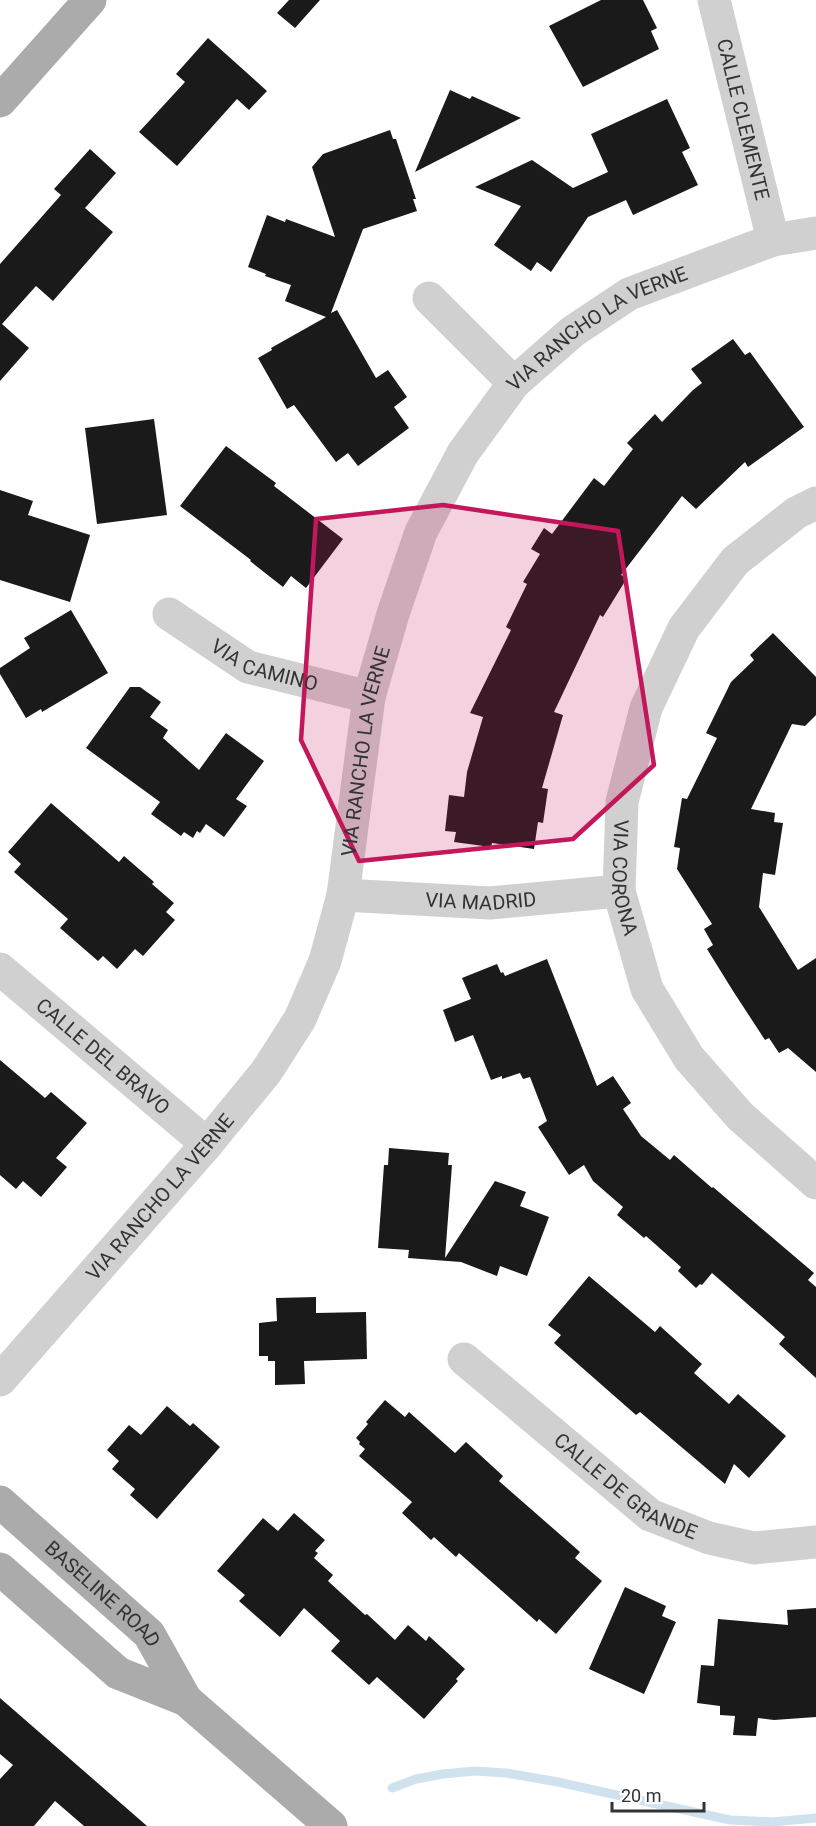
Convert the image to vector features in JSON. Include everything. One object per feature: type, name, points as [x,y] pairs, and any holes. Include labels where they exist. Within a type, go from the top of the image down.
[{"type":"main road","points":[[0,102],[90,0]]},
{"type":"main road","name":"BASELINE ROAD","points":[[0,1502],[149,1634],[186,1700]]},
{"type":"main road","name":"BASELINE ROAD","points":[[0,1569],[118,1673],[186,1700],[331,1826]]},
{"type":"street","name":"CALLE CLEMENTE","points":[[714,0],[773,240]]},
{"type":"street","name":"VIA RANCHO LA VERNE","points":[[0,1380],[207,1144],[266,1072],[300,1019],[325,961],[343,895],[369,697],[393,614],[422,532],[463,453],[514,383],[572,332],[629,294],[773,240],[816,233]]},
{"type":"street","points":[[429,298],[514,383]]},
{"type":"street","name":"VIA CORONA","points":[[816,503],[796,513],[735,561],[684,628],[646,708],[622,802],[619,891],[647,989],[689,1058],[740,1116],[816,1183]]},
{"type":"street","name":"VIA CAMINO","points":[[169,614],[248,667],[369,697]]},
{"type":"street","name":"VIA MADRID","points":[[343,895],[490,903],[619,891]]},
{"type":"street","name":"CALLE DEL BRAVO","points":[[0,969],[207,1144]]},
{"type":"street","name":"CALLE DE GRANDE","points":[[464,1359],[650,1515],[709,1538],[754,1548],[816,1542]]},
{"type":"highlighted area","points":[[443,505],[618,531],[654,765],[573,839],[359,861],[301,740],[316,519]]},
{"type":"building","points":[[289,0],[320,0],[295,28],[277,13]]},
{"type":"building","points":[[601,0],[643,0],[657,28],[651,31],[659,49],[583,87],[549,26]]},
{"type":"building","points":[[208,38],[267,91],[249,110],[237,99],[177,166],[139,132],[185,82],[176,74]]},
{"type":"building","points":[[450,90],[470,99],[472,96],[521,118],[415,172]]},
{"type":"building","points":[[667,99],[690,148],[682,152],[698,185],[633,215],[626,200],[588,217],[551,272],[537,262],[531,271],[494,245],[521,206],[475,187],[532,160],[573,188],[608,172],[591,134]]},
{"type":"building","points":[[390,130],[393,139],[396,139],[416,199],[413,199],[417,211],[363,229],[331,313],[337,310],[376,378],[388,370],[407,397],[394,407],[409,428],[358,466],[348,453],[336,462],[294,405],[287,409],[258,358],[272,350],[271,348],[326,317],[285,301],[291,285],[248,267],[267,215],[285,222],[286,219],[335,237],[312,167],[323,154]]},
{"type":"building","points":[[90,149],[116,173],[85,208],[113,232],[53,301],[36,286],[2,324],[29,348],[0,381],[0,264],[61,195],[54,189]]},
{"type":"building","points":[[733,339],[745,355],[750,352],[804,427],[748,467],[745,462],[696,509],[682,496],[621,575],[627,578],[603,617],[600,615],[554,712],[563,715],[542,788],[548,789],[543,823],[538,822],[534,849],[492,843],[491,847],[454,842],[456,832],[445,831],[449,795],[464,797],[467,772],[483,717],[470,713],[511,630],[506,627],[527,584],[523,582],[540,554],[531,549],[544,528],[552,534],[594,478],[604,486],[633,449],[627,443],[655,414],[662,422],[702,383],[691,369]]},
{"type":"building","points":[[154,419],[167,515],[97,524],[85,428]]},
{"type":"building","points":[[226,446],[276,483],[274,486],[343,539],[306,588],[291,576],[283,587],[180,506]]},
{"type":"building","points":[[0,490],[33,501],[28,515],[90,535],[70,602],[0,580]]},
{"type":"building","points":[[71,610],[108,673],[42,712],[41,709],[26,718],[0,674],[0,668],[30,648],[24,638]]},
{"type":"building","points":[[773,633],[816,677],[816,715],[805,726],[792,724],[751,809],[775,813],[774,822],[783,823],[775,875],[763,873],[759,907],[798,970],[816,958],[816,1072],[788,1048],[779,1053],[769,1038],[765,1040],[733,991],[707,949],[713,945],[704,929],[712,924],[677,869],[680,848],[674,847],[682,798],[687,799],[717,738],[706,733],[731,682],[754,660],[750,655]]},
{"type":"building","points":[[130,687],[140,687],[161,702],[150,717],[168,730],[163,738],[199,770],[226,733],[264,761],[236,799],[247,806],[224,837],[206,824],[200,833],[197,831],[193,838],[184,832],[181,836],[151,814],[160,802],[86,748]]},
{"type":"building","points":[[51,803],[119,862],[124,856],[174,903],[166,912],[175,920],[143,956],[135,949],[117,969],[103,956],[98,961],[60,928],[68,919],[14,872],[21,864],[8,852]]},
{"type":"building","points":[[547,959],[597,1086],[613,1076],[631,1103],[623,1109],[641,1136],[670,1160],[674,1155],[814,1273],[808,1280],[816,1287],[816,1378],[779,1344],[785,1337],[712,1273],[702,1285],[696,1288],[678,1271],[681,1267],[646,1236],[644,1238],[617,1215],[623,1207],[593,1181],[584,1165],[569,1175],[538,1127],[547,1121],[530,1077],[523,1079],[520,1073],[491,1080],[473,1035],[455,1042],[443,1010],[471,999],[462,978],[497,964],[505,976]]},
{"type":"building","points":[[0,1060],[45,1098],[51,1092],[87,1123],[56,1158],[67,1167],[41,1197],[23,1181],[16,1189],[0,1175]]},
{"type":"building","points":[[389,1148],[449,1153],[448,1165],[452,1165],[445,1258],[495,1181],[526,1192],[520,1206],[549,1217],[527,1276],[500,1266],[497,1276],[461,1262],[408,1258],[409,1250],[378,1248],[384,1165],[388,1165]]},
{"type":"building","points":[[589,1276],[655,1332],[660,1326],[702,1364],[694,1373],[729,1404],[738,1394],[786,1436],[749,1478],[734,1464],[725,1484],[640,1412],[636,1415],[554,1343],[561,1335],[548,1325]]},
{"type":"building","points":[[316,1297],[316,1313],[366,1312],[367,1359],[304,1361],[305,1384],[275,1385],[275,1361],[268,1361],[268,1356],[259,1356],[259,1323],[277,1321],[276,1298]]},
{"type":"building","points":[[385,1400],[405,1417],[409,1412],[455,1453],[466,1442],[503,1476],[499,1481],[580,1552],[575,1558],[602,1581],[556,1634],[539,1619],[537,1622],[459,1553],[456,1557],[434,1537],[431,1540],[402,1513],[412,1502],[359,1456],[365,1449],[356,1438]]},
{"type":"building","points":[[167,1406],[190,1426],[193,1423],[220,1447],[157,1519],[130,1495],[135,1489],[112,1469],[119,1461],[107,1450],[129,1425],[141,1435]]},
{"type":"building","points":[[294,1513],[325,1540],[315,1551],[318,1553],[314,1558],[333,1575],[328,1581],[365,1615],[367,1614],[395,1640],[408,1625],[426,1641],[429,1636],[465,1669],[456,1679],[458,1681],[424,1719],[377,1677],[369,1685],[331,1651],[340,1641],[304,1608],[280,1637],[239,1601],[245,1595],[217,1571],[263,1518],[278,1531]]},
{"type":"building","points":[[625,1587],[666,1606],[662,1616],[676,1622],[644,1694],[589,1669]]},
{"type":"building","points":[[816,1608],[816,1717],[774,1720],[758,1718],[756,1736],[733,1735],[735,1716],[720,1715],[720,1706],[697,1703],[701,1665],[714,1666],[718,1619],[788,1625],[787,1610]]},
{"type":"building","points":[[0,1698],[147,1826],[84,1826],[55,1801],[34,1826],[0,1826],[0,1779],[13,1765],[0,1754]]},
{"type":"waterway","points":[[392,1788],[416,1779],[443,1774],[475,1771],[506,1773],[558,1782],[730,1820],[772,1822],[816,1818]]}]
